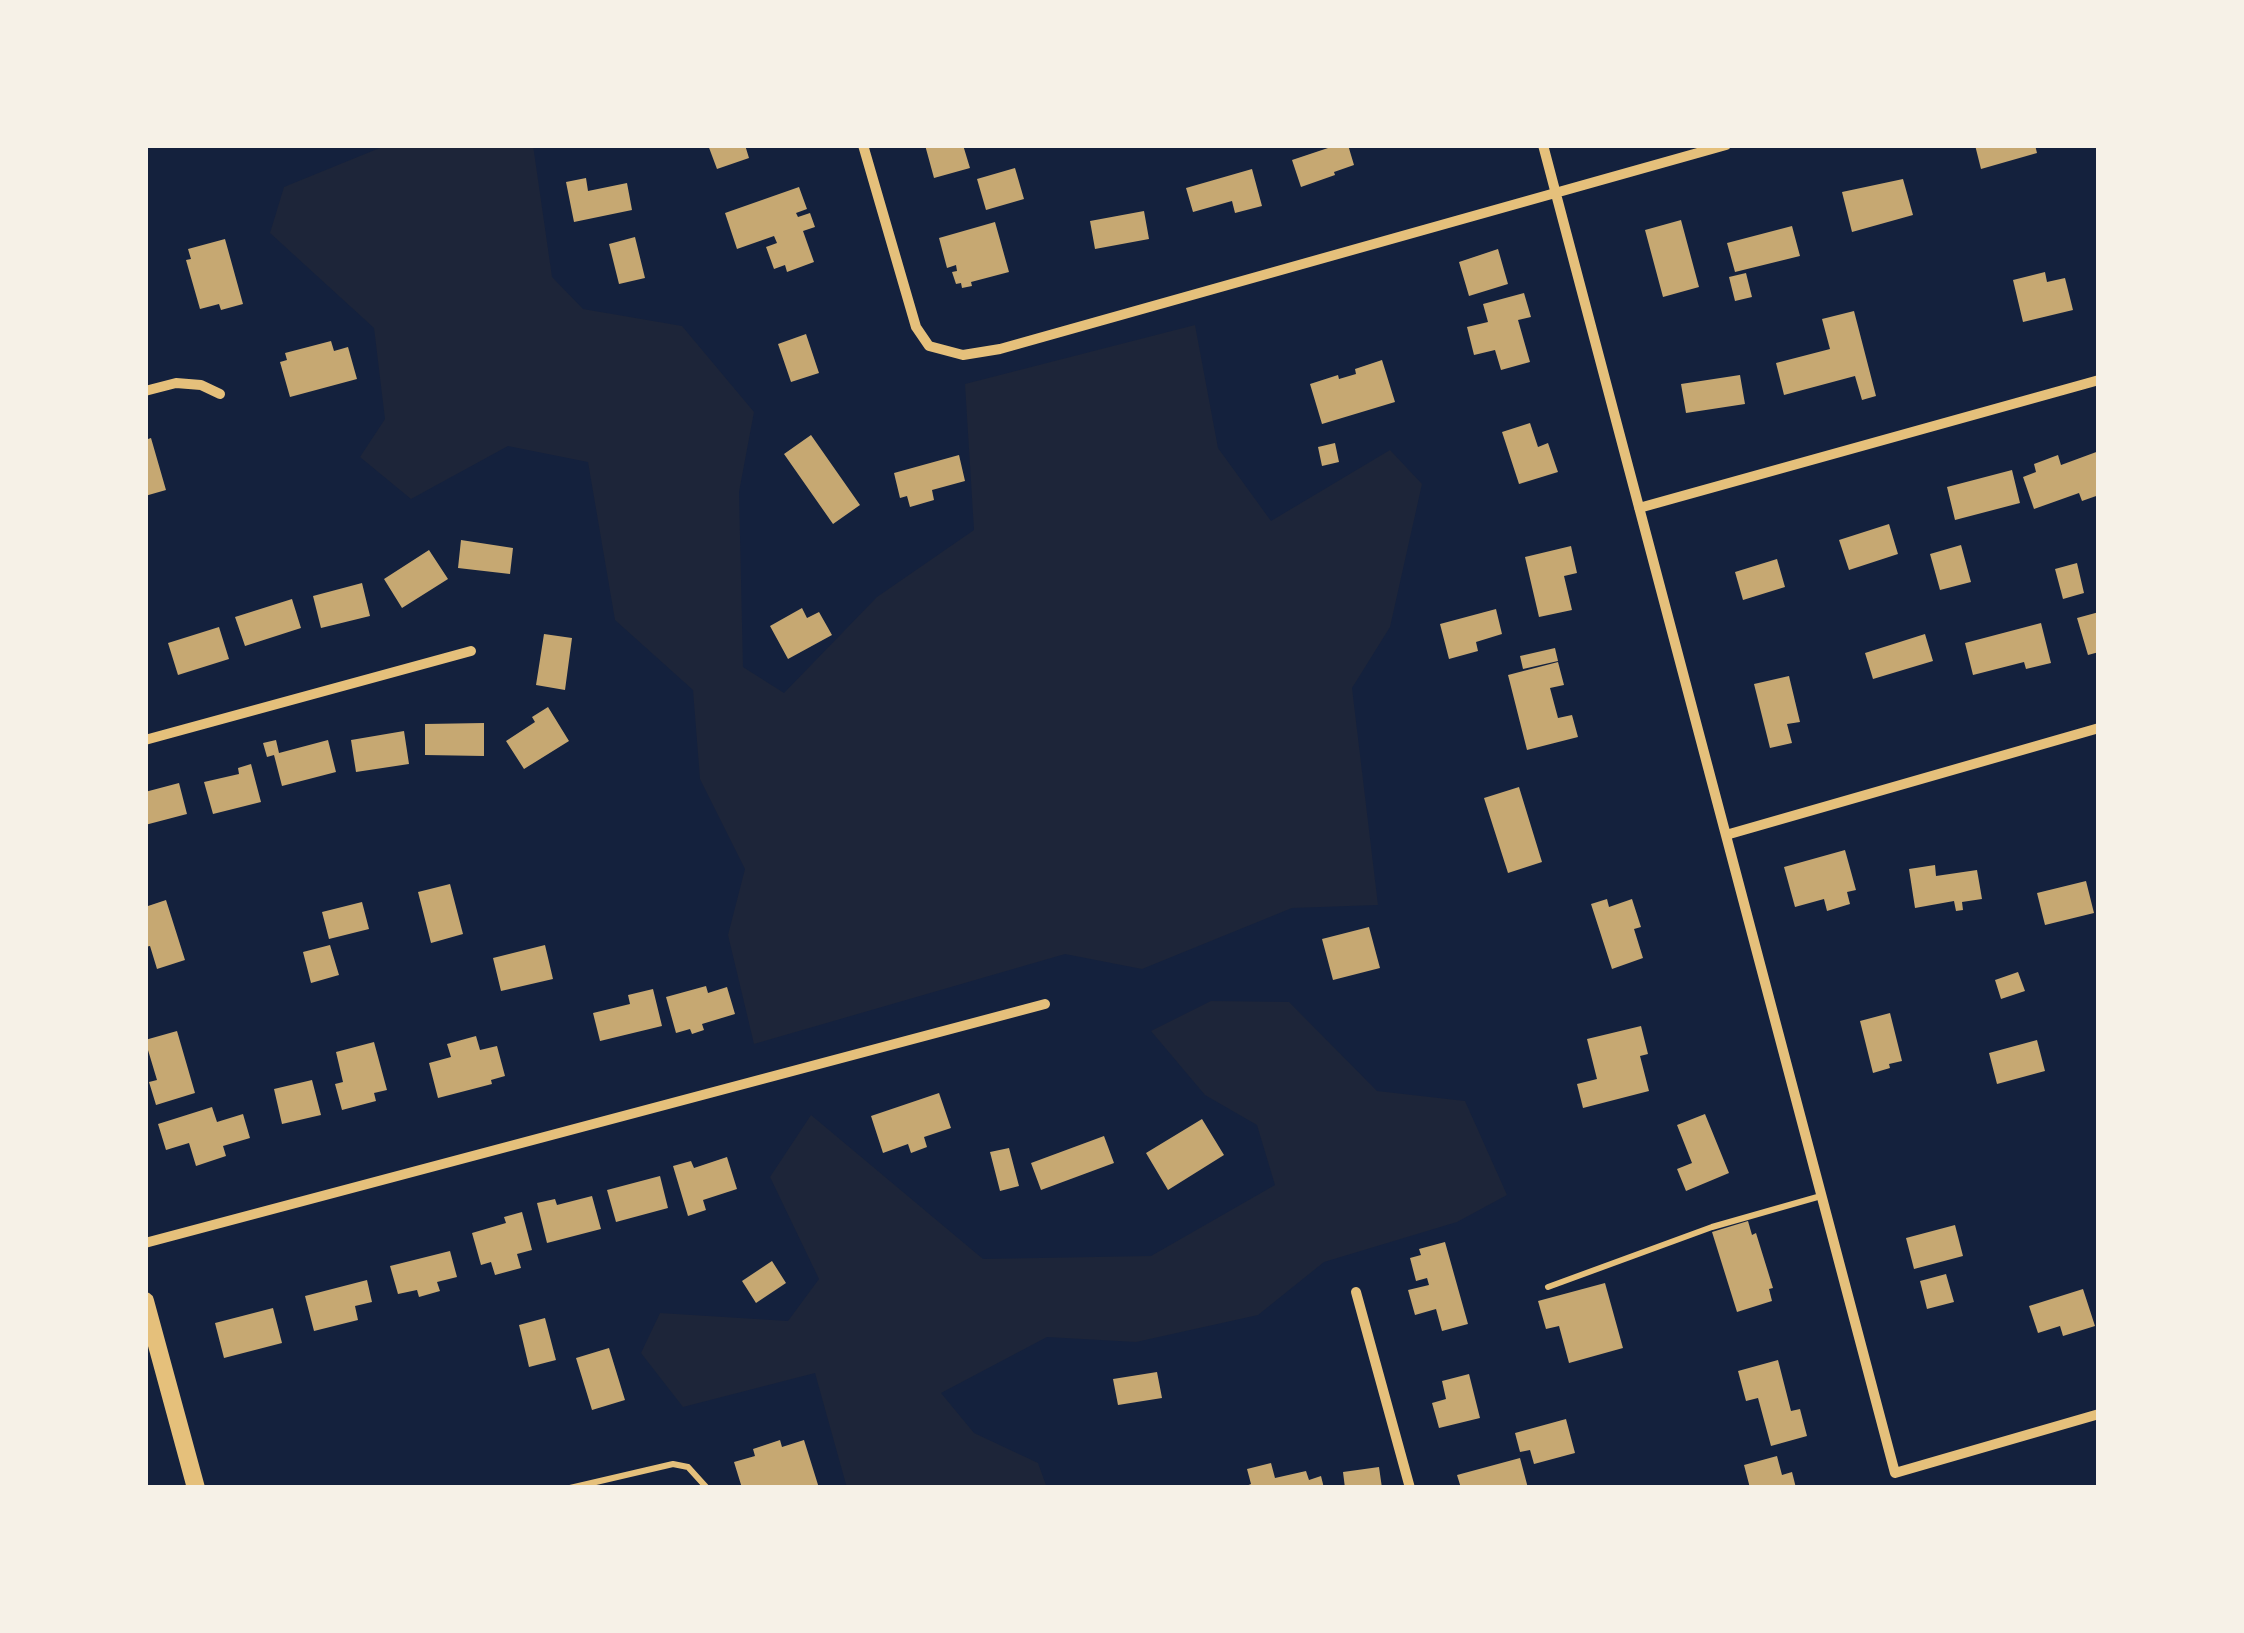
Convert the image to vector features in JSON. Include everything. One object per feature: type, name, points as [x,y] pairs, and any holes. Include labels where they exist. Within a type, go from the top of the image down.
[{"type":"main road","points":[[145,1301],[196,1488]]},
{"type":"street","points":[[864,145],[916,327],[928,346],[962,354],[1000,350],[1726,145]]},
{"type":"street","points":[[1543,145],[1895,1473],[2099,1414]]},
{"type":"street","points":[[1640,508],[2099,380]]},
{"type":"street","points":[[145,391],[176,383],[201,385],[220,394]]},
{"type":"street","points":[[145,740],[471,651]]},
{"type":"street","points":[[1726,835],[2099,728]]},
{"type":"street","points":[[145,1243],[1045,1004]]},
{"type":"street","points":[[1356,1292],[1410,1488]]},
{"type":"lane","points":[[1548,1287],[1712,1226],[1822,1196]]},
{"type":"lane","points":[[570,1488],[673,1464],[688,1467],[707,1488]]},
{"type":"shaded area","points":[[387,145],[533,145],[552,277],[583,309],[682,326],[754,412],[739,492],[743,667],[784,693],[877,597],[974,530],[965,384],[1195,325],[1218,448],[1271,521],[1390,450],[1422,484],[1390,627],[1352,688],[1378,905],[1292,908],[1142,969],[1065,954],[754,1044],[728,935],[745,869],[700,779],[693,690],[615,620],[588,462],[508,446],[411,499],[360,457],[385,419],[374,328],[270,233],[284,187]]},
{"type":"shaded area","points":[[1211,1001],[1289,1002],[1377,1091],[1465,1101],[1507,1195],[1457,1222],[1324,1262],[1258,1315],[1136,1342],[1047,1337],[941,1393],[974,1433],[1038,1463],[1047,1488],[847,1488],[815,1373],[683,1407],[641,1353],[660,1313],[788,1321],[819,1279],[770,1177],[811,1115],[983,1259],[1151,1256],[1275,1185],[1257,1125],[1205,1095],[1151,1031]]},
{"type":"building","points":[[708,145],[745,145],[749,158],[717,169]]},
{"type":"building","points":[[925,145],[963,145],[970,168],[934,178]]},
{"type":"building","points":[[1348,145],[1354,165],[1301,187],[1292,160]]},
{"type":"building","points":[[1975,145],[2035,145],[2037,153],[1981,169]]},
{"type":"building","points":[[1015,168],[1024,199],[986,210],[977,179]]},
{"type":"building","points":[[1252,169],[1262,206],[1235,213],[1232,201],[1193,212],[1186,188]]},
{"type":"building","points":[[586,178],[588,191],[627,183],[632,210],[574,222],[566,182]]},
{"type":"building","points":[[1903,179],[1913,215],[1852,232],[1842,192]]},
{"type":"building","points":[[799,187],[807,209],[796,213],[798,217],[810,213],[815,227],[803,231],[814,262],[787,272],[785,265],[774,269],[766,247],[777,243],[774,236],[737,249],[725,213]]},
{"type":"building","points":[[1144,211],[1149,239],[1095,249],[1090,221]]},
{"type":"building","points":[[1681,220],[1699,287],[1663,297],[1645,230]]},
{"type":"building","points":[[995,222],[1009,272],[962,288],[952,272],[957,271],[956,265],[947,268],[939,238]]},
{"type":"building","points":[[1792,226],[1800,256],[1735,272],[1727,243]]},
{"type":"building","points":[[635,237],[645,278],[619,284],[609,244]]},
{"type":"building","points":[[225,239],[243,304],[221,310],[219,304],[200,309],[186,260],[191,259],[188,249]]},
{"type":"building","points":[[1498,249],[1508,284],[1469,296],[1459,262]]},
{"type":"building","points":[[2045,272],[2047,282],[2065,278],[2073,310],[2023,322],[2013,280]]},
{"type":"building","points":[[1746,273],[1752,297],[1735,301],[1729,277]]},
{"type":"building","points":[[1524,293],[1531,317],[1518,320],[1530,362],[1501,370],[1495,350],[1474,355],[1467,327],[1488,322],[1483,304]]},
{"type":"building","points":[[1854,311],[1876,396],[1862,400],[1855,376],[1784,395],[1776,363],[1830,349],[1822,319]]},
{"type":"building","points":[[806,334],[819,373],[791,382],[778,344]]},
{"type":"building","points":[[331,341],[334,351],[348,347],[357,379],[290,397],[280,362],[287,360],[285,353]]},
{"type":"building","points":[[1382,360],[1395,402],[1322,424],[1310,384],[1356,374],[1355,369]]},
{"type":"building","points":[[1740,375],[1745,404],[1686,413],[1681,384]]},
{"type":"building","points":[[1530,423],[1538,447],[1548,443],[1558,472],[1519,484],[1502,432]]},
{"type":"building","points":[[811,435],[860,505],[833,524],[784,454]]},
{"type":"building","points":[[151,438],[166,490],[145,496],[145,440]]},
{"type":"building","points":[[1335,443],[1339,462],[1322,466],[1318,447]]},
{"type":"building","points":[[2099,451],[2099,495],[2082,501],[2079,493],[2034,509],[2023,477],[2036,472],[2034,464],[2058,455],[2061,465]]},
{"type":"building","points":[[959,455],[965,481],[932,490],[934,500],[910,507],[907,496],[900,498],[894,473]]},
{"type":"building","points":[[2012,470],[2020,503],[1955,520],[1947,487]]},
{"type":"building","points":[[1889,524],[1898,554],[1849,570],[1839,540]]},
{"type":"building","points":[[461,540],[513,548],[510,574],[458,568]]},
{"type":"building","points":[[1961,545],[1971,582],[1940,590],[1930,554]]},
{"type":"building","points":[[1571,546],[1577,573],[1564,576],[1572,610],[1539,617],[1525,557]]},
{"type":"building","points":[[429,550],[448,579],[402,608],[384,579]]},
{"type":"building","points":[[1777,559],[1785,587],[1743,600],[1735,572]]},
{"type":"building","points":[[2077,563],[2084,593],[2063,599],[2055,569]]},
{"type":"building","points":[[362,583],[370,616],[321,628],[313,596]]},
{"type":"building","points":[[292,599],[301,628],[245,646],[235,617]]},
{"type":"building","points":[[802,608],[807,618],[819,612],[832,635],[788,659],[770,626]]},
{"type":"building","points":[[1496,609],[1502,634],[1476,642],[1478,651],[1449,659],[1440,624]]},
{"type":"building","points":[[2099,612],[2099,652],[2088,655],[2077,618]]},
{"type":"building","points":[[2041,623],[2051,663],[2026,669],[2024,662],[1973,675],[1965,643]]},
{"type":"building","points":[[219,627],[229,659],[178,675],[168,643]]},
{"type":"building","points":[[544,634],[572,638],[565,690],[536,685]]},
{"type":"building","points":[[1925,634],[1933,661],[1873,679],[1865,653]]},
{"type":"building","points":[[1555,648],[1558,661],[1523,669],[1520,656]]},
{"type":"building","points":[[1558,662],[1564,685],[1550,688],[1558,718],[1572,715],[1578,737],[1527,750],[1508,675]]},
{"type":"building","points":[[1789,676],[1800,722],[1787,724],[1792,743],[1770,748],[1754,684]]},
{"type":"building","points":[[548,707],[569,741],[524,769],[506,741],[535,722],[532,717]]},
{"type":"building","points":[[484,723],[484,756],[425,755],[425,724]]},
{"type":"building","points":[[404,731],[409,764],[356,772],[351,740]]},
{"type":"building","points":[[276,740],[279,753],[328,740],[336,772],[282,786],[274,755],[267,757],[263,743]]},
{"type":"building","points":[[251,764],[261,802],[213,814],[204,782],[239,774],[238,768]]},
{"type":"building","points":[[179,783],[187,814],[145,825],[145,792]]},
{"type":"building","points":[[1519,787],[1542,862],[1508,873],[1484,798]]},
{"type":"building","points":[[1845,850],[1856,890],[1847,892],[1850,904],[1827,911],[1824,899],[1795,907],[1784,867]]},
{"type":"building","points":[[1935,865],[1936,876],[1977,870],[1982,899],[1962,902],[1963,910],[1956,911],[1954,901],[1915,908],[1909,869]]},
{"type":"building","points":[[2086,881],[2094,913],[2045,925],[2037,893]]},
{"type":"building","points":[[450,884],[463,934],[431,943],[418,892]]},
{"type":"building","points":[[1607,899],[1609,907],[1632,899],[1641,927],[1634,929],[1643,958],[1612,969],[1591,904]]},
{"type":"building","points":[[166,900],[185,960],[157,969],[150,946],[145,947],[145,907]]},
{"type":"building","points":[[362,902],[369,929],[329,939],[322,912]]},
{"type":"building","points":[[1369,927],[1380,968],[1333,980],[1322,939]]},
{"type":"building","points":[[330,945],[339,975],[311,983],[303,952]]},
{"type":"building","points":[[545,945],[553,979],[501,991],[493,958]]},
{"type":"building","points":[[2018,972],[2025,991],[2001,999],[1995,980]]},
{"type":"building","points":[[706,986],[708,993],[727,987],[735,1014],[702,1024],[704,1030],[692,1034],[690,1029],[676,1033],[666,997]]},
{"type":"building","points":[[653,989],[662,1026],[600,1041],[593,1013],[630,1004],[628,995]]},
{"type":"building","points":[[1890,1013],[1902,1061],[1873,1073],[1860,1021]]},
{"type":"building","points":[[1641,1026],[1648,1054],[1640,1056],[1649,1091],[1583,1108],[1577,1084],[1597,1079],[1587,1039]]},
{"type":"building","points":[[177,1031],[195,1093],[156,1105],[149,1082],[157,1080],[145,1040]]},
{"type":"building","points":[[476,1036],[480,1050],[497,1046],[505,1076],[491,1080],[492,1084],[438,1098],[429,1063],[451,1057],[447,1044]]},
{"type":"building","points":[[2037,1040],[2045,1071],[1997,1084],[1989,1053]]},
{"type":"building","points":[[374,1042],[387,1090],[374,1093],[376,1101],[342,1110],[335,1084],[343,1082],[336,1052]]},
{"type":"building","points":[[312,1080],[321,1115],[282,1124],[274,1089]]},
{"type":"building","points":[[939,1093],[951,1128],[924,1137],[927,1147],[911,1153],[908,1144],[883,1153],[871,1116]]},
{"type":"building","points":[[212,1107],[217,1122],[243,1114],[250,1138],[223,1146],[226,1156],[196,1166],[189,1143],[166,1150],[158,1124]]},
{"type":"building","points":[[1705,1114],[1729,1173],[1686,1191],[1677,1169],[1692,1163],[1677,1125]]},
{"type":"building","points":[[1202,1119],[1224,1155],[1168,1190],[1146,1153]]},
{"type":"building","points":[[1104,1136],[1114,1163],[1041,1190],[1031,1163]]},
{"type":"building","points":[[1009,1148],[1019,1186],[1000,1191],[990,1152]]},
{"type":"building","points":[[727,1157],[737,1189],[703,1200],[706,1210],[688,1216],[673,1166],[691,1161],[694,1168]]},
{"type":"building","points":[[660,1176],[668,1208],[616,1222],[607,1190]]},
{"type":"building","points":[[592,1196],[601,1229],[547,1243],[537,1203],[555,1199],[557,1205]]},
{"type":"building","points":[[522,1212],[532,1250],[517,1254],[521,1268],[495,1275],[491,1262],[481,1265],[472,1233],[506,1223],[504,1217]]},
{"type":"building","points":[[1748,1221],[1752,1235],[1756,1233],[1773,1288],[1769,1289],[1772,1301],[1737,1312],[1712,1232]]},
{"type":"building","points":[[1955,1225],[1963,1256],[1914,1269],[1906,1238]]},
{"type":"building","points":[[1445,1242],[1468,1324],[1442,1331],[1436,1309],[1415,1315],[1408,1290],[1429,1285],[1427,1278],[1416,1281],[1410,1258],[1421,1255],[1419,1249]]},
{"type":"building","points":[[450,1251],[457,1277],[437,1282],[440,1291],[419,1297],[417,1290],[398,1294],[390,1266]]},
{"type":"building","points":[[772,1261],[786,1283],[756,1303],[742,1281]]},
{"type":"building","points":[[1946,1274],[1954,1302],[1927,1309],[1920,1281]]},
{"type":"building","points":[[367,1280],[372,1302],[355,1306],[358,1320],[314,1331],[305,1296]]},
{"type":"building","points":[[1605,1283],[1623,1348],[1569,1363],[1559,1326],[1546,1329],[1538,1301]]},
{"type":"building","points":[[2083,1289],[2095,1326],[2063,1336],[2060,1326],[2038,1333],[2029,1306]]},
{"type":"building","points":[[273,1308],[282,1343],[224,1358],[215,1323]]},
{"type":"building","points":[[545,1318],[556,1360],[529,1367],[519,1325]]},
{"type":"building","points":[[609,1348],[625,1400],[592,1410],[576,1358]]},
{"type":"building","points":[[1778,1360],[1791,1411],[1800,1409],[1807,1436],[1771,1446],[1758,1398],[1746,1401],[1738,1371]]},
{"type":"building","points":[[1157,1372],[1162,1398],[1118,1405],[1113,1379]]},
{"type":"building","points":[[1469,1374],[1480,1418],[1439,1428],[1432,1403],[1446,1399],[1442,1381]]},
{"type":"building","points":[[1566,1419],[1575,1453],[1534,1464],[1530,1450],[1520,1452],[1515,1433]]},
{"type":"building","points":[[780,1440],[782,1447],[804,1440],[819,1488],[742,1488],[734,1462],[755,1456],[753,1449]]},
{"type":"building","points":[[1777,1456],[1782,1475],[1792,1472],[1796,1488],[1750,1488],[1744,1465]]},
{"type":"building","points":[[1520,1458],[1528,1488],[1461,1488],[1457,1475]]},
{"type":"building","points":[[1271,1463],[1275,1478],[1306,1471],[1309,1480],[1321,1476],[1324,1488],[1241,1488],[1251,1484],[1247,1469]]},
{"type":"building","points":[[1379,1467],[1382,1488],[1345,1488],[1343,1472]]}]
